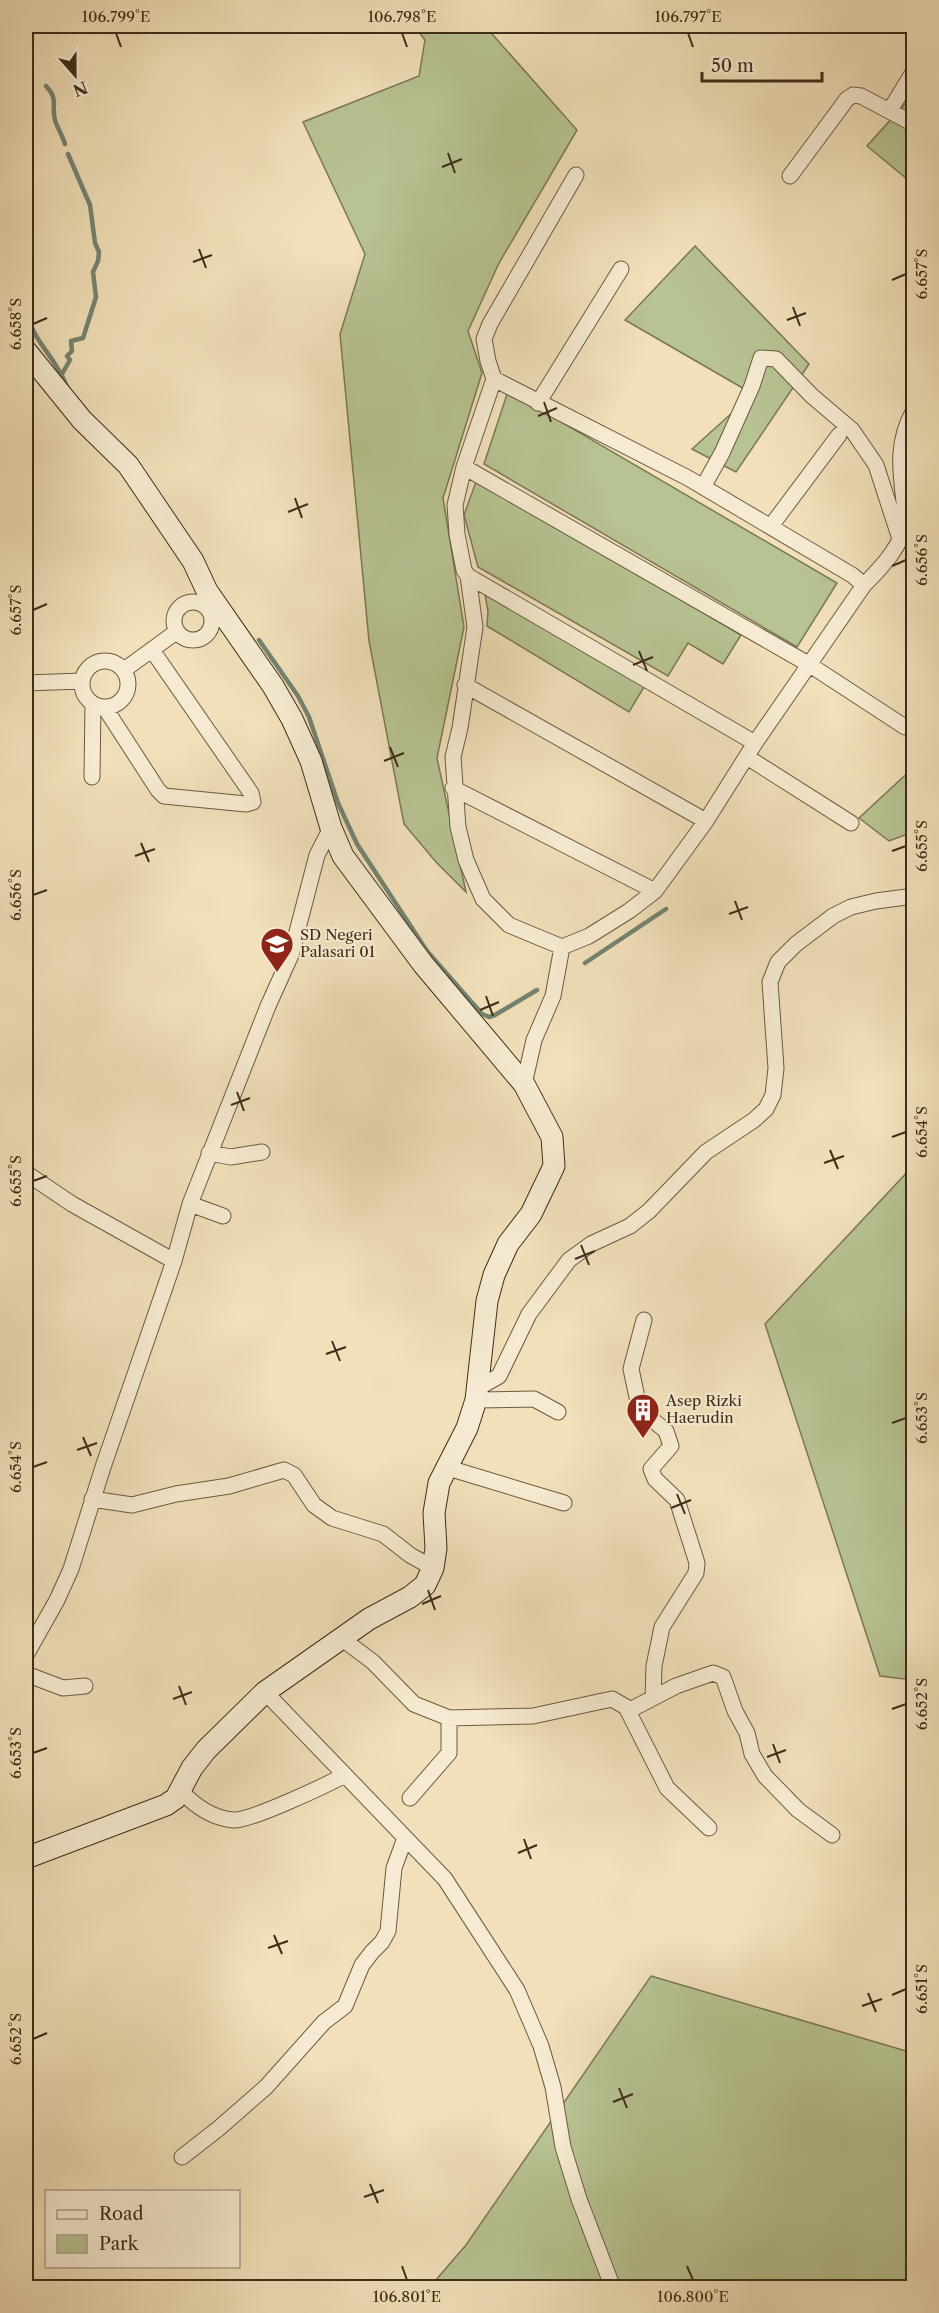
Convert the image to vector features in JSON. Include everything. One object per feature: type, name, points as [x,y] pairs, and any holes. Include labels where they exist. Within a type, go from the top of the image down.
[{"type":"main road","points":[[26,351],[81,420],[128,465],[193,561],[214,609],[273,686],[292,719],[311,760],[331,828],[343,856],[423,964],[524,1084],[552,1137],[554,1166],[531,1214],[508,1244],[494,1275],[487,1301],[477,1394],[467,1428],[439,1483],[434,1513],[436,1548],[434,1568],[425,1585],[410,1597],[369,1619],[265,1692],[206,1750],[192,1768],[176,1798],[166,1805],[26,1858]]},
{"type":"street","points":[[890,110],[914,71]]},
{"type":"street","points":[[790,176],[849,97],[861,96],[914,124]]},
{"type":"street","points":[[576,175],[490,324],[484,339],[494,379],[464,467],[455,505],[457,534],[464,570],[468,576],[475,627],[460,728],[453,757],[453,788],[458,827],[466,860],[483,899],[509,925],[562,947],[588,936],[629,911],[655,891],[706,820],[755,743],[864,585],[880,569],[900,539],[906,519],[899,449],[908,420],[914,410]]},
{"type":"street","points":[[538,403],[621,269]]},
{"type":"street","points":[[703,487],[722,453],[762,358],[777,359],[812,396],[852,430],[876,465],[900,539]]},
{"type":"street","points":[[494,379],[703,487],[852,575],[864,585]]},
{"type":"street","points":[[771,526],[839,435]]},
{"type":"street","points":[[899,449],[914,458]]},
{"type":"street","points":[[464,467],[810,665],[905,727]]},
{"type":"street","points":[[468,576],[755,743]]},
{"type":"street","points":[[195,602],[214,609],[212,624],[206,635],[200,639],[187,640],[176,632],[173,619],[178,608],[183,604],[195,602]]},
{"type":"street","points":[[124,670],[176,632]]},
{"type":"street","points":[[99,706],[113,706],[125,697],[129,682],[124,670],[117,664],[102,661],[89,668],[82,681],[85,696],[99,706],[158,790],[164,796],[246,804],[253,802],[251,793],[152,650]]},
{"type":"street","points":[[26,684],[82,681]]},
{"type":"street","points":[[465,685],[706,820]]},
{"type":"street","points":[[92,777],[99,706]]},
{"type":"street","points":[[747,757],[851,823]]},
{"type":"street","points":[[453,788],[655,891]]},
{"type":"street","points":[[26,1655],[57,1600],[71,1569],[92,1499],[174,1261],[190,1204],[268,1006],[291,955],[317,855],[331,828]]},
{"type":"street","points":[[477,1394],[499,1376],[529,1314],[569,1260],[591,1244],[630,1226],[649,1211],[706,1152],[754,1120],[766,1109],[773,1095],[776,1068],[770,982],[778,962],[796,944],[833,915],[868,903],[914,896]]},
{"type":"street","points":[[524,1084],[534,1040],[546,1017],[553,996],[562,947]]},
{"type":"street","points":[[209,1153],[231,1157],[262,1152]]},
{"type":"street","points":[[26,1173],[72,1204],[174,1261]]},
{"type":"street","points":[[190,1204],[222,1216]]},
{"type":"street","points":[[644,1320],[631,1369],[644,1413],[666,1431],[670,1446],[651,1469],[655,1479],[677,1500],[697,1563],[696,1573],[662,1627],[654,1666],[653,1698]]},
{"type":"street","points":[[477,1394],[534,1399],[558,1412]]},
{"type":"street","points":[[446,1467],[564,1503]]},
{"type":"street","points":[[92,1499],[132,1505],[176,1494],[229,1486],[284,1470],[294,1475],[314,1505],[332,1518],[383,1534],[410,1555],[434,1568]]},
{"type":"street","points":[[341,1638],[373,1662],[414,1704],[449,1718],[533,1716],[612,1700],[620,1702],[628,1711],[667,1788],[709,1828]]},
{"type":"street","points":[[628,1711],[676,1686],[713,1673],[723,1677],[735,1711],[747,1733],[752,1754],[765,1776],[798,1810],[832,1835]]},
{"type":"street","points":[[27,1677],[63,1688],[85,1686]]},
{"type":"street","points":[[265,1692],[445,1879],[517,1990],[541,2046],[553,2087],[563,2147],[579,2199],[613,2288]]},
{"type":"street","points":[[410,1798],[448,1753],[449,1718]]},
{"type":"street","points":[[181,1791],[195,1806],[206,1813],[234,1821],[314,1791],[345,1775]]},
{"type":"street","points":[[182,2157],[266,2087],[324,2022],[345,2006],[362,1965],[382,1942],[388,1931],[394,1868],[405,1838]]},
{"type":"green space","points":[[414,26],[485,26],[577,130],[499,263],[468,331],[482,373],[443,498],[464,627],[437,758],[466,892],[436,862],[404,824],[369,641],[340,334],[365,254],[303,122],[419,76],[425,40]]},
{"type":"green space","points":[[913,95],[913,184],[867,146]]},
{"type":"green space","points":[[695,246],[809,364],[736,472],[692,449],[753,394],[625,320]]},
{"type":"green space","points":[[508,391],[837,583],[797,647],[484,464]]},
{"type":"green space","points":[[477,479],[741,635],[723,664],[688,643],[668,676],[478,567],[464,515]]},
{"type":"green space","points":[[484,589],[647,682],[629,712],[487,626],[488,611]]},
{"type":"green space","points":[[913,768],[913,832],[889,841],[859,818]]},
{"type":"green space","points":[[913,1166],[913,1680],[880,1676],[765,1324]]},
{"type":"green space","points":[[651,1976],[913,2053],[913,2287],[429,2288],[466,2245]]},
{"type":"waterway","points":[[46,86],[54,99],[55,120],[65,144]]},
{"type":"waterway","points":[[62,374],[70,360],[67,356],[72,351],[71,341],[83,338],[96,297],[93,272],[99,252],[95,243],[90,205],[68,154]]},
{"type":"waterway","points":[[26,311],[34,331],[67,387]]},
{"type":"waterway","points":[[259,640],[298,696],[309,717],[338,803],[357,844],[427,951],[482,1014],[489,1017],[537,990]]},
{"type":"waterway","points":[[585,963],[666,909]]},
{"type":"place","name":"SD Negeri Palasari 01","points":[[277,973]]},
{"type":"place","name":"Asep Rizki Haerudin","points":[[643,1439]]}]
